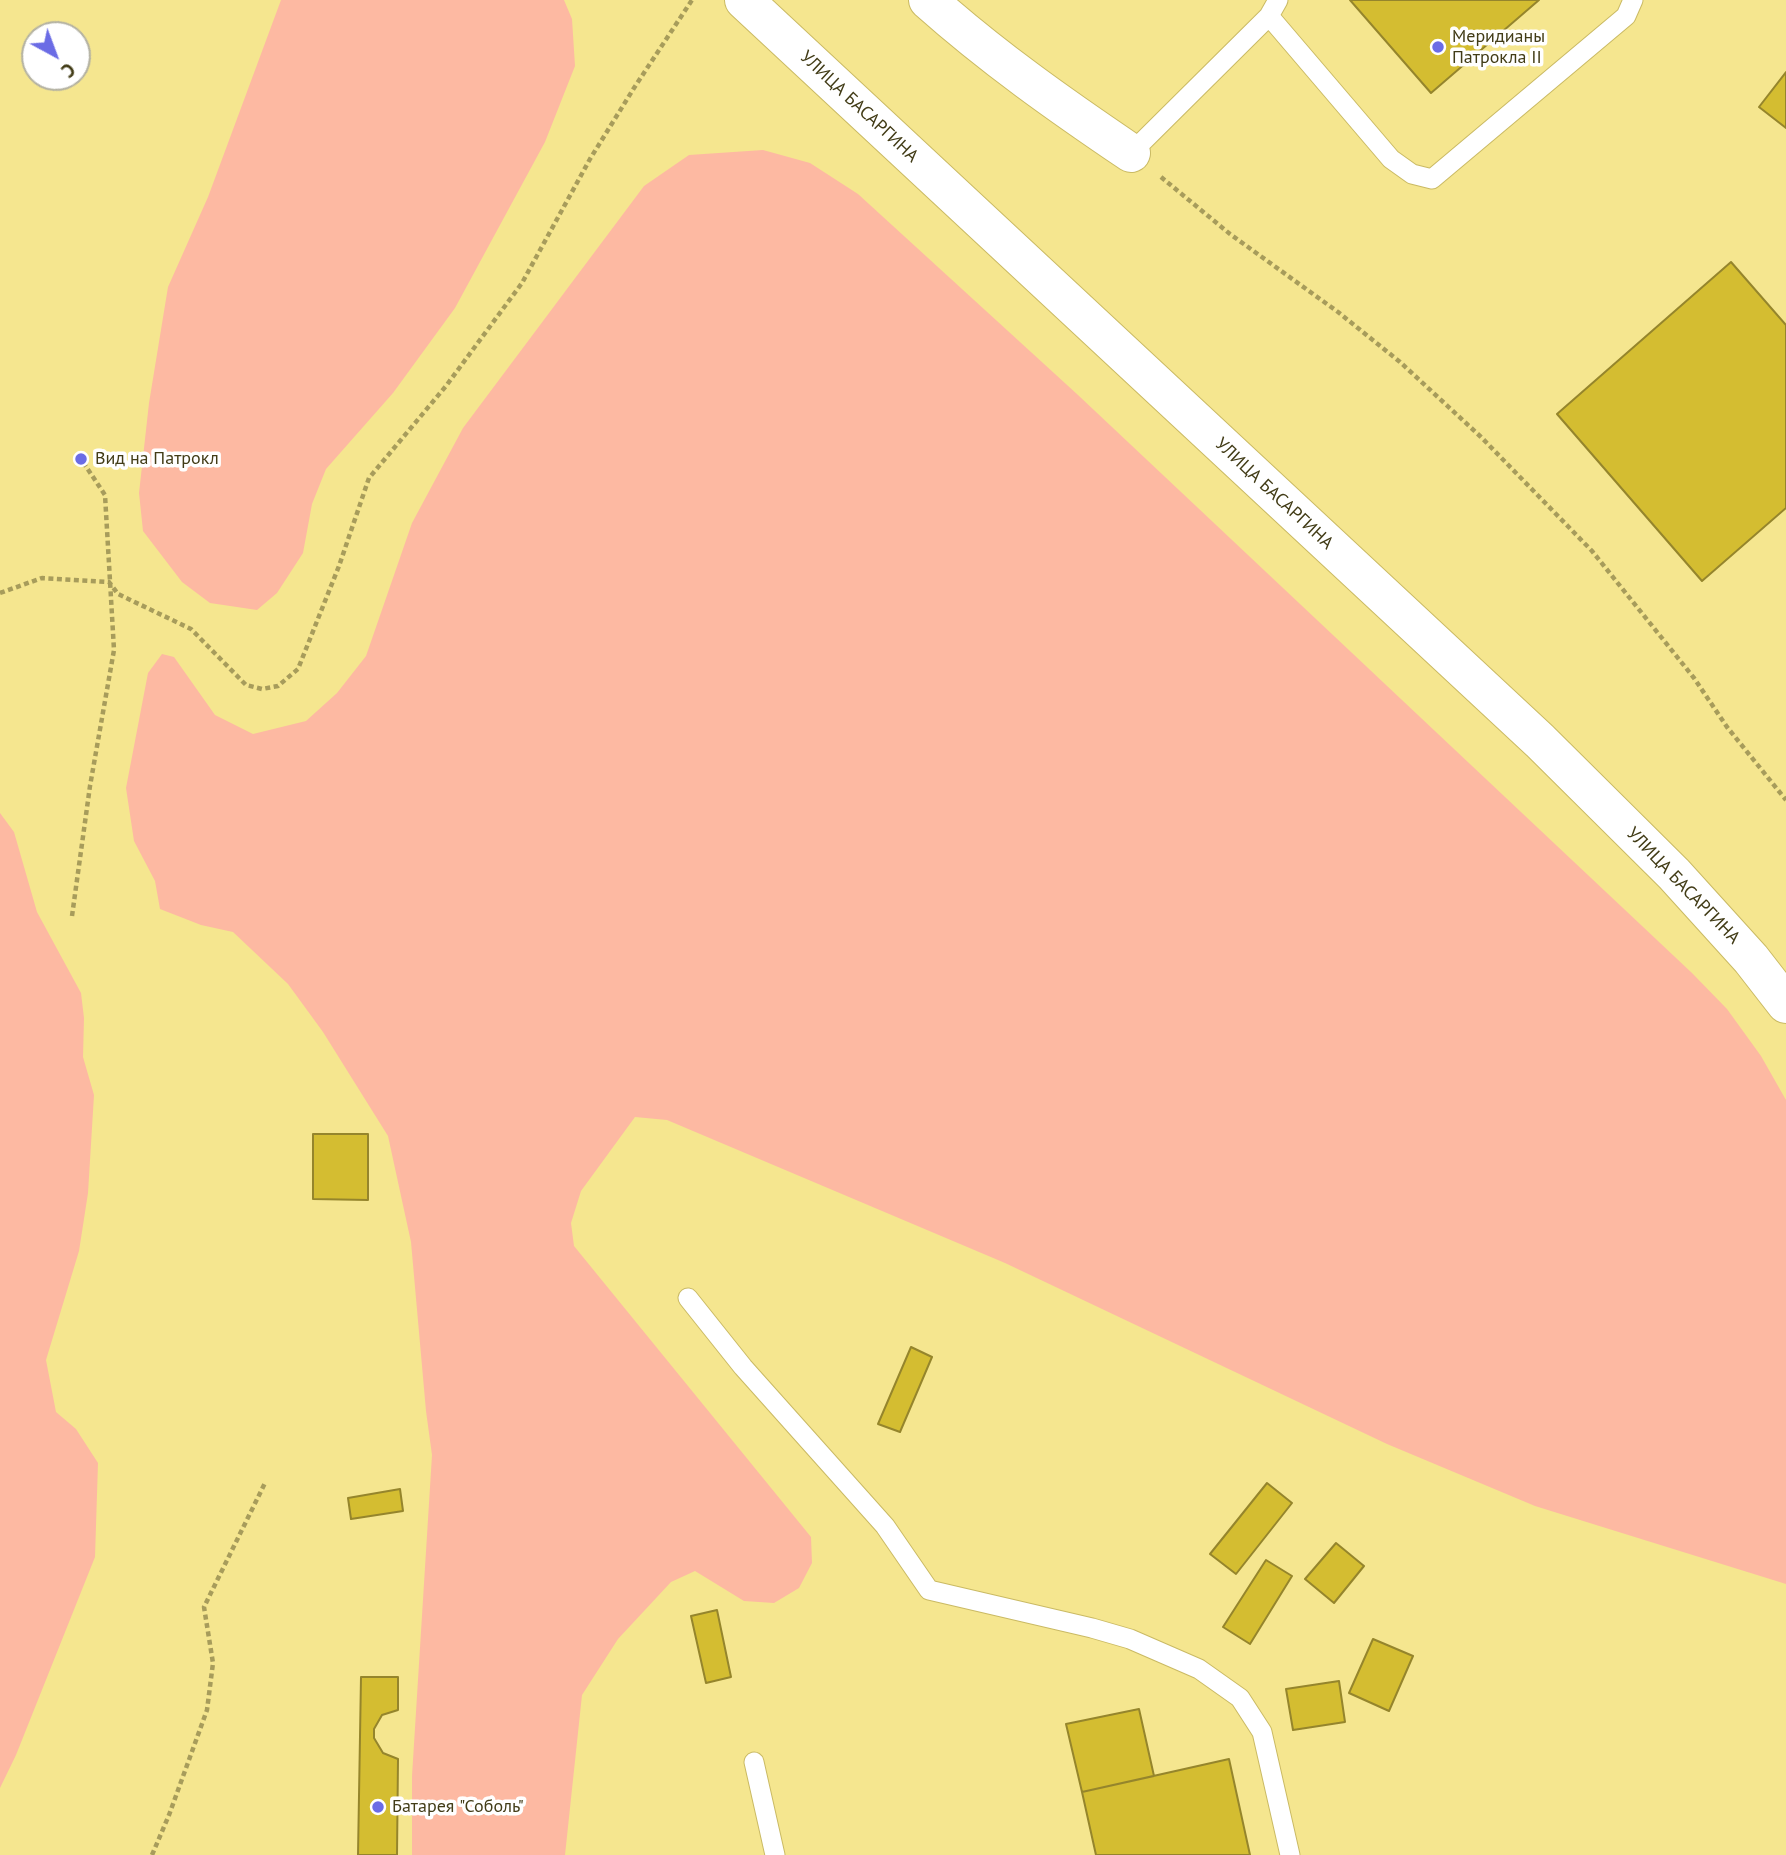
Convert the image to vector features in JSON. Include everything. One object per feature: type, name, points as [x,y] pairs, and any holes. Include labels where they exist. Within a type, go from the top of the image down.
[{"type":"main road","name":"УЛИЦА БАСАРГИНА","points":[[744,0],[1540,741],[1674,874],[1751,958],[1786,1004]]},
{"type":"main road","points":[[928,0],[968,36],[1037,89],[1131,153]]},
{"type":"lane","points":[[1131,153],[1274,8],[1391,159],[1412,174],[1432,179],[1626,16],[1633,0]]},
{"type":"lane","points":[[688,1298],[743,1367],[885,1526],[929,1590],[1079,1624],[1130,1639],[1199,1669],[1240,1698],[1262,1732],[1290,1855]]},
{"type":"lane","points":[[754,1762],[775,1855]]},
{"type":"path","points":[[110,582],[118,594],[191,629],[246,685],[262,689],[278,686],[298,669],[340,566],[369,478],[446,386],[522,284],[590,159],[692,0]]},
{"type":"path","points":[[1131,153],[1230,234],[1338,312],[1401,362],[1481,438],[1592,551],[1694,678],[1727,727],[1786,800]]},
{"type":"path","points":[[72,916],[90,786],[114,650],[106,495],[81,459]]},
{"type":"path","points":[[0,593],[42,578],[110,582]]},
{"type":"path","points":[[152,1855],[207,1710],[213,1663],[204,1607],[265,1483]]},
{"type":"shaded area","points":[[281,0],[564,0],[572,19],[575,66],[545,142],[455,308],[393,393],[326,469],[312,504],[303,553],[277,593],[257,610],[210,603],[182,582],[143,531],[139,493],[149,403],[168,287],[208,197]]},
{"type":"shaded area","points":[[763,150],[810,163],[858,194],[1078,395],[1692,973],[1727,1009],[1761,1056],[1786,1100],[1786,1584],[1535,1506],[1387,1444],[1005,1263],[667,1120],[635,1117],[581,1191],[571,1223],[574,1246],[811,1537],[812,1563],[799,1588],[774,1603],[744,1601],[695,1571],[671,1582],[618,1639],[582,1695],[565,1855],[412,1855],[412,1776],[432,1455],[411,1242],[388,1136],[323,1032],[288,984],[233,932],[201,925],[160,909],[155,881],[134,841],[126,788],[148,673],[162,654],[174,657],[215,715],[253,734],[306,721],[337,693],[366,656],[412,523],[463,428],[644,186],[689,155]]},
{"type":"shaded area","points":[[0,813],[14,832],[37,912],[81,993],[84,1018],[83,1057],[94,1095],[88,1193],[79,1251],[46,1360],[56,1412],[76,1429],[98,1463],[95,1557],[16,1755],[0,1788]]},
{"type":"building","name":"Меридианы Патрокла II","points":[[1350,0],[1539,0],[1431,93]]},
{"type":"building","points":[[1786,72],[1786,128],[1759,107]]},
{"type":"building","points":[[1731,262],[1786,325],[1786,508],[1702,581],[1557,414]]},
{"type":"building","points":[[313,1134],[368,1134],[368,1200],[313,1199]]},
{"type":"building","points":[[911,1347],[932,1357],[900,1432],[878,1424]]},
{"type":"building","points":[[1267,1483],[1292,1503],[1236,1574],[1210,1554]]},
{"type":"building","points":[[400,1489],[403,1511],[351,1519],[348,1498]]},
{"type":"building","points":[[1336,1543],[1364,1566],[1334,1603],[1305,1579]]},
{"type":"building","points":[[1266,1560],[1292,1576],[1250,1644],[1223,1627]]},
{"type":"building","points":[[717,1610],[731,1677],[706,1683],[691,1616]]},
{"type":"building","points":[[1373,1639],[1413,1656],[1389,1711],[1349,1693]]},
{"type":"building","name":"Батарея \"Соболь\"","points":[[361,1677],[398,1677],[398,1710],[382,1715],[374,1729],[374,1738],[383,1753],[398,1759],[397,1855],[358,1855]]},
{"type":"building","points":[[1339,1681],[1345,1722],[1293,1730],[1286,1689]]},
{"type":"building","points":[[1139,1709],[1154,1776],[1082,1792],[1066,1724]]},
{"type":"building","points":[[1229,1759],[1250,1855],[1096,1855],[1082,1792]]},
{"type":"place","name":"Меридианы Патрокла II","points":[[1438,47]]},
{"type":"place","name":"Вид на Патрокл","points":[[81,459]]},
{"type":"place","name":"Батарея \"Соболь\"","points":[[378,1807]]}]
